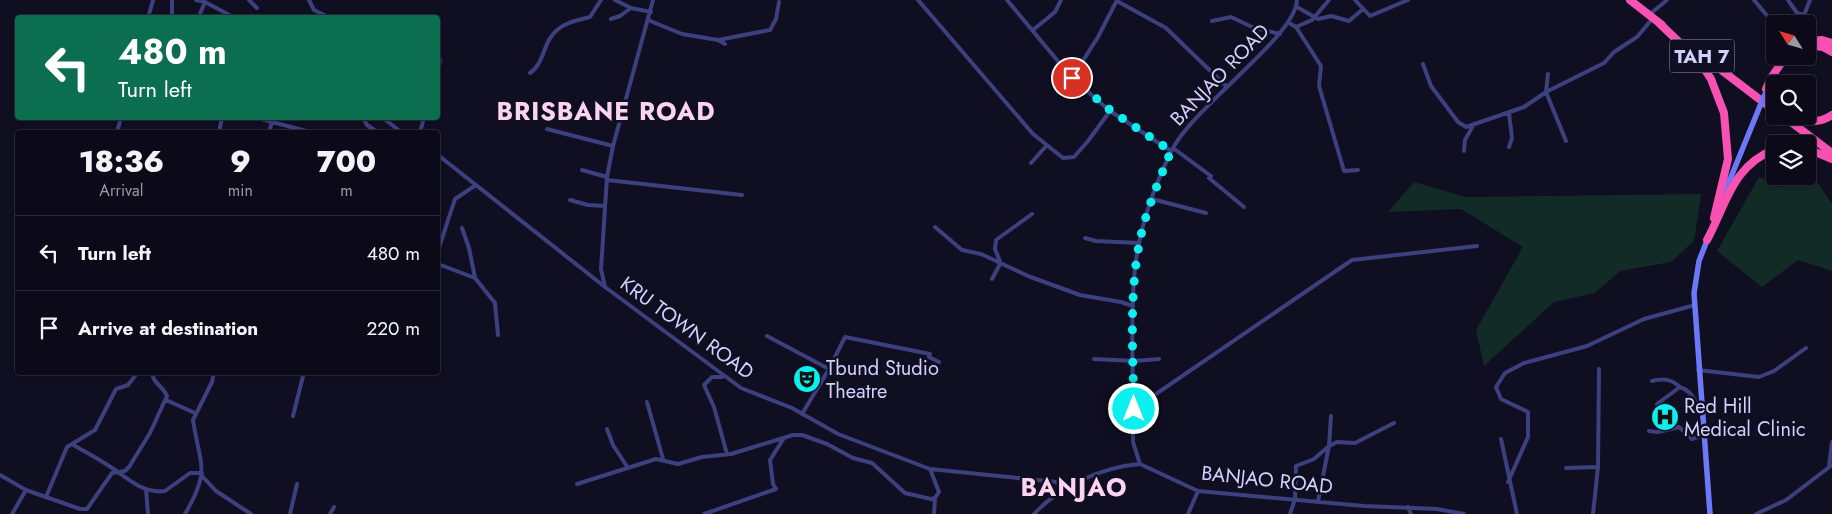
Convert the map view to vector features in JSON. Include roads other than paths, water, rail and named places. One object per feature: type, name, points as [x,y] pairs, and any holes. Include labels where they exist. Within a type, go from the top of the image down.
[{"type":"highway","name":"TAH 7","points":[[1630,0],[1766,104]]},
{"type":"highway","points":[[1654,18],[1700,62],[1711,79],[1724,113],[1728,159],[1714,218]]},
{"type":"highway","points":[[1816,40],[1832,43]]},
{"type":"highway","points":[[1816,44],[1832,52]]},
{"type":"highway","points":[[1765,92],[1769,77],[1776,65]]},
{"type":"highway","points":[[1765,92],[1770,78],[1779,65]]},
{"type":"highway","points":[[1816,121],[1832,115]]},
{"type":"highway","points":[[1795,125],[1832,153]]},
{"type":"highway","points":[[1816,152],[1832,159]]},
{"type":"highway","points":[[1707,240],[1741,173],[1750,162],[1766,154]]},
{"type":"street","points":[[149,15],[153,0]]},
{"type":"street","points":[[172,0],[172,15]]},
{"type":"street","points":[[196,0],[205,2],[229,15]]},
{"type":"street","points":[[249,0],[257,8]]},
{"type":"street","points":[[309,0],[314,10],[324,15]]},
{"type":"street","points":[[530,73],[538,68],[555,31],[567,23],[590,17],[601,0]]},
{"type":"street","points":[[615,0],[631,8],[651,12]]},
{"type":"street","points":[[605,287],[601,269],[607,178],[613,146],[653,0]]},
{"type":"street","points":[[918,0],[1033,134],[1066,159],[1074,157],[1110,110]]},
{"type":"street","points":[[1007,0],[1072,78],[1110,110],[1172,149],[1210,177],[1244,207]]},
{"type":"street","points":[[1033,30],[1055,12],[1061,0]]},
{"type":"street","name":"BANJAO ROAD","points":[[1298,0],[1297,7],[1289,23],[1280,34],[1194,120],[1172,149],[1152,199],[1139,243],[1134,278],[1133,442],[1140,464],[1198,491],[1364,506],[1408,507],[1464,514]]},
{"type":"street","points":[[1296,28],[1312,20],[1328,0]]},
{"type":"street","points":[[1355,0],[1370,16],[1408,0]]},
{"type":"street","points":[[1423,64],[1431,86],[1458,122],[1466,127],[1524,107],[1546,92],[1604,63],[1614,52],[1637,37],[1667,0]]},
{"type":"street","points":[[1754,0],[1766,15]]},
{"type":"street","points":[[1788,0],[1797,13],[1804,15],[1810,0]]},
{"type":"street","points":[[1072,78],[1098,37],[1117,1],[1166,28],[1227,87]]},
{"type":"street","points":[[199,15],[205,2]]},
{"type":"street","points":[[718,40],[770,30],[776,19],[779,2]]},
{"type":"street","points":[[1297,7],[1318,19],[1331,16],[1349,21],[1363,9]]},
{"type":"street","points":[[611,19],[620,16],[631,8]]},
{"type":"street","points":[[1212,21],[1232,17],[1252,27],[1280,34]]},
{"type":"street","points":[[648,20],[682,34],[718,40],[725,44]]},
{"type":"street","points":[[1289,23],[1296,28],[1321,66],[1319,86],[1344,171],[1358,170]]},
{"type":"street","points":[[1548,74],[1546,92],[1566,141]]},
{"type":"street","points":[[1710,514],[1698,370],[1695,281],[1699,262],[1714,218],[1765,92]]},
{"type":"street","points":[[1509,113],[1512,138],[1509,147]]},
{"type":"street","points":[[264,120],[302,130]]},
{"type":"street","points":[[386,120],[398,130]]},
{"type":"street","points":[[270,130],[272,122]]},
{"type":"street","points":[[1464,151],[1465,140],[1474,124]]},
{"type":"street","points":[[547,129],[613,146]]},
{"type":"street","points":[[1032,163],[1046,144]]},
{"type":"street","name":"KRU TOWN ROAD","points":[[440,157],[605,287],[741,388],[770,398],[838,434],[930,470],[1056,482],[1066,490]]},
{"type":"street","points":[[582,170],[607,178],[742,195]]},
{"type":"street","points":[[440,245],[455,199],[476,185]]},
{"type":"street","points":[[1152,199],[1206,213]]},
{"type":"street","points":[[570,200],[588,205],[605,206]]},
{"type":"street","points":[[992,279],[1000,264],[995,249],[996,240],[1032,214]]},
{"type":"street","points":[[935,227],[962,250],[981,254],[1000,264],[1080,295],[1133,306]]},
{"type":"street","points":[[462,228],[469,248],[475,278],[495,303],[498,335]]},
{"type":"street","points":[[1085,238],[1096,242],[1139,243]]},
{"type":"street","points":[[1134,409],[1352,260],[1477,246]]},
{"type":"street","points":[[440,265],[475,278]]},
{"type":"street","points":[[1508,482],[1528,437],[1528,412],[1501,399],[1496,387],[1505,373],[1524,363],[1587,346],[1644,319],[1695,305]]},
{"type":"street","points":[[768,336],[830,369]]},
{"type":"street","points":[[802,414],[830,369],[845,337],[930,356],[939,362]]},
{"type":"street","points":[[1698,370],[1759,377],[1774,371],[1806,348]]},
{"type":"street","points":[[1094,359],[1134,361],[1159,359]]},
{"type":"street","points":[[1593,514],[1598,467],[1599,369]]},
{"type":"street","points":[[46,497],[67,447],[95,430],[116,389],[128,385],[136,375]]},
{"type":"street","points":[[0,475],[26,490],[80,509],[87,509],[112,473],[125,471],[130,467],[166,400],[166,393],[154,380],[153,375]]},
{"type":"street","points":[[185,514],[198,492],[202,474],[200,450],[192,420],[212,382],[213,375]]},
{"type":"street","points":[[293,416],[303,375]]},
{"type":"street","points":[[724,377],[712,377],[704,385],[714,407],[727,454]]},
{"type":"street","points":[[1652,381],[1663,378],[1688,390],[1694,396],[1696,404],[1701,410]]},
{"type":"street","points":[[1658,404],[1680,387]]},
{"type":"street","points":[[166,400],[194,413]]},
{"type":"street","points":[[647,402],[663,459]]},
{"type":"street","points":[[1318,501],[1329,446],[1331,416]]},
{"type":"street","points":[[1290,514],[1295,499],[1296,466],[1314,459],[1329,446],[1337,442],[1355,442],[1394,423]]},
{"type":"street","points":[[1649,431],[1658,432],[1679,427],[1692,439],[1703,435]]},
{"type":"street","points":[[607,429],[613,445],[628,468]]},
{"type":"street","points":[[577,484],[663,459],[678,464],[802,435],[827,444],[853,458],[872,463],[905,493],[931,499],[935,498]]},
{"type":"street","points":[[704,514],[776,489],[772,479],[770,460],[784,438]]},
{"type":"street","points":[[1501,438],[1508,482],[1517,514]]},
{"type":"street","points":[[1756,514],[1786,500],[1830,465],[1832,442]]},
{"type":"street","points":[[72,444],[130,482],[146,489],[165,491],[190,473],[202,474],[216,491],[251,514]]},
{"type":"street","points":[[1034,514],[1048,499],[1105,470],[1140,464]]},
{"type":"street","points":[[1566,468],[1598,467]]},
{"type":"street","points":[[930,470],[939,492],[935,498],[934,514]]},
{"type":"street","points":[[290,514],[297,484]]},
{"type":"street","points":[[146,489],[148,514]]},
{"type":"street","points":[[12,514],[26,490]]},
{"type":"street","points":[[1188,514],[1198,491]]},
{"type":"street","points":[[330,514],[334,507]]},
{"type":"street","points":[[1408,507],[1411,514]]},
{"type":"street","points":[[238,514],[242,508]]},
{"type":"street","points":[[1767,508],[1770,514]]},
{"type":"place","name":"Tbund Studio Theatre","points":[[807,379]]},
{"type":"place","name":"Red Hill Medical Clinic","points":[[1665,417]]},
{"type":"district","name":"BRISBANE ROAD","points":[[606,111]]},
{"type":"district","name":"BANJAO","points":[[1074,487]]}]
